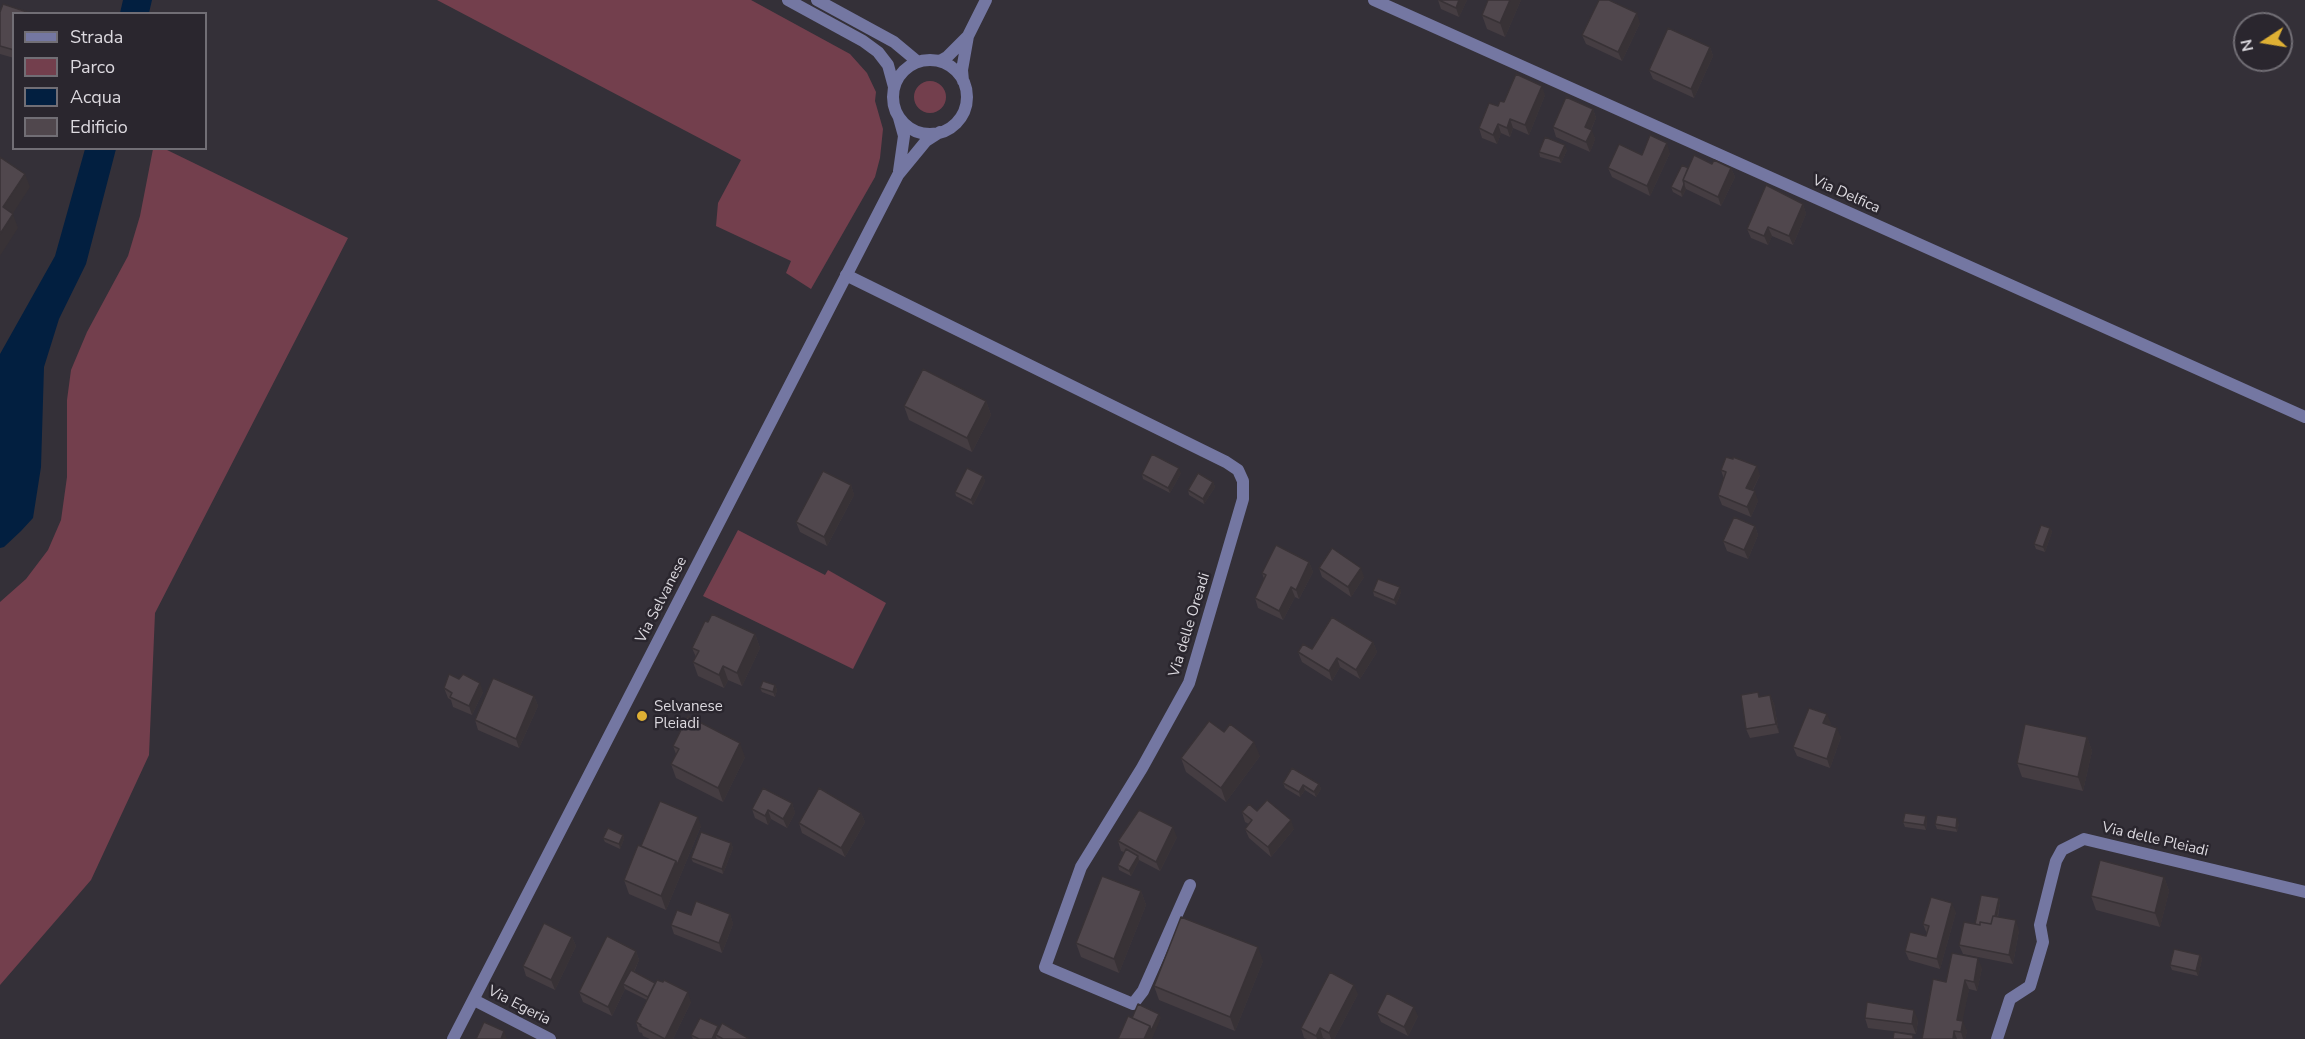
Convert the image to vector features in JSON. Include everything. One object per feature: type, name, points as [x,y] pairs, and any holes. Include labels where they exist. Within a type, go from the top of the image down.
[{"type":"street","points":[[788,0],[863,41],[878,52],[888,65],[894,87],[895,108],[899,117],[913,129],[931,133],[940,132],[957,120],[963,112],[966,102],[962,70],[968,36]]},
{"type":"street","points":[[818,0],[894,42],[918,62]]},
{"type":"street","points":[[940,61],[968,36],[987,0]]},
{"type":"street","name":"Via Delfica","points":[[1374,0],[2305,417]]},
{"type":"street","points":[[894,87],[899,76],[907,67],[929,60],[950,65],[963,81]]},
{"type":"street","name":"Via Selvanese","points":[[898,175],[904,136],[899,117]]},
{"type":"street","name":"Via Selvanese","points":[[453,1039],[898,175],[926,141],[940,132]]},
{"type":"street","name":"Via delle Oreadi","points":[[846,275],[1215,456],[1238,470],[1243,481],[1243,499],[1189,683],[1142,768],[1081,867],[1045,967],[1133,1004],[1143,992],[1190,885]]},
{"type":"street","name":"Via delle Pleiadi","points":[[1997,1039],[2010,999],[2030,986],[2043,942],[2040,925],[2056,861],[2062,850],[2084,839],[2305,891]]},
{"type":"street","name":"Via Egeria","points":[[474,1000],[550,1039]]},
{"type":"green space","points":[[437,0],[751,0],[850,54],[867,73],[876,92],[875,101],[883,129],[880,158],[875,177],[811,289],[786,273],[791,261],[716,226],[718,203],[741,160]]},
{"type":"green space","points":[[930,81],[941,86],[946,97],[941,108],[930,113],[919,108],[914,97],[919,86]]},
{"type":"green space","points":[[153,150],[167,150],[348,238],[155,613],[149,755],[91,880],[0,985],[0,602],[26,579],[48,550],[61,520],[67,477],[67,400],[71,370],[87,332],[128,256],[140,216]]},
{"type":"green space","points":[[738,530],[825,575],[828,570],[886,603],[853,669],[703,596]]},
{"type":"water","points":[[123,0],[152,0],[149,12],[120,12]]},
{"type":"water","points":[[85,150],[116,150],[86,264],[59,319],[44,367],[41,467],[33,518],[4,547],[0,548],[0,354],[55,256]]},
{"type":"building","points":[[1439,0],[1459,0],[1456,8]]},
{"type":"building","points":[[1488,0],[1510,0],[1500,23],[1482,15]]},
{"type":"building","points":[[1599,0],[1609,0],[1637,13],[1618,52],[1582,35]]},
{"type":"building","points":[[3,4],[27,12],[12,12],[12,49],[0,46],[0,12]]},
{"type":"building","points":[[1668,28],[1710,47],[1691,89],[1649,70]]},
{"type":"building","points":[[1516,74],[1542,86],[1525,125],[1510,119],[1507,128],[1498,124],[1493,135],[1479,128],[1489,103],[1498,106],[1500,101],[1504,102]]},
{"type":"building","points":[[1566,97],[1593,109],[1585,127],[1592,130],[1586,142],[1553,127]]},
{"type":"building","points":[[1650,135],[1667,143],[1647,186],[1608,168],[1619,144],[1642,155]]},
{"type":"building","points":[[1545,137],[1565,145],[1559,158],[1539,152]]},
{"type":"building","points":[[1694,155],[1712,164],[1714,160],[1731,168],[1718,197],[1683,180]]},
{"type":"building","points":[[0,157],[25,174],[3,207],[13,214],[0,234]]},
{"type":"building","points":[[1682,165],[1688,168],[1681,192],[1671,187]]},
{"type":"building","points":[[1766,185],[1803,204],[1789,236],[1768,227],[1764,236],[1747,229]]},
{"type":"building","points":[[923,369],[986,401],[967,438],[904,406]]},
{"type":"building","points":[[1152,454],[1179,468],[1168,488],[1142,474]]},
{"type":"building","points":[[1726,457],[1733,459],[1733,457],[1757,466],[1746,488],[1755,491],[1747,507],[1718,495],[1726,472],[1721,470]]},
{"type":"building","points":[[967,468],[983,476],[971,500],[955,492]]},
{"type":"building","points":[[823,471],[851,485],[824,537],[796,522]]},
{"type":"building","points":[[1198,473],[1213,482],[1203,499],[1188,490]]},
{"type":"building","points":[[1734,517],[1755,526],[1744,550],[1723,541]]},
{"type":"building","points":[[2041,525],[2050,528],[2043,547],[2034,544]]},
{"type":"building","points":[[1276,545],[1309,562],[1296,590],[1291,587],[1279,611],[1255,598],[1266,575],[1262,573]]},
{"type":"building","points":[[1332,548],[1361,568],[1348,587],[1319,568]]},
{"type":"building","points":[[1378,579],[1400,587],[1394,600],[1373,591]]},
{"type":"building","points":[[712,614],[755,634],[737,673],[723,666],[719,675],[693,662],[699,651],[692,648],[705,621],[708,622]]},
{"type":"building","points":[[1332,617],[1373,642],[1356,670],[1337,658],[1329,671],[1298,652],[1303,644],[1312,649]]},
{"type":"building","points":[[449,674],[459,679],[463,674],[480,683],[469,706],[450,697],[452,693],[444,688]]},
{"type":"building","points":[[493,678],[534,696],[516,739],[475,720]]},
{"type":"building","points":[[763,681],[775,685],[773,692],[760,688]]},
{"type":"building","points":[[1758,692],[1759,697],[1770,695],[1776,724],[1746,729],[1741,695]]},
{"type":"building","points":[[1809,708],[1827,714],[1823,723],[1837,728],[1827,759],[1793,747]]},
{"type":"building","points":[[688,716],[740,743],[718,788],[671,764],[679,749],[673,746]]},
{"type":"building","points":[[1209,721],[1224,732],[1230,724],[1254,742],[1221,788],[1181,758]]},
{"type":"building","points":[[2025,724],[2087,737],[2078,777],[2017,763]]},
{"type":"building","points":[[1292,768],[1319,784],[1314,792],[1303,785],[1299,792],[1283,783]]},
{"type":"building","points":[[763,788],[792,803],[783,819],[768,810],[765,816],[752,809]]},
{"type":"building","points":[[819,788],[861,813],[841,848],[799,823]]},
{"type":"building","points":[[1267,800],[1291,820],[1268,847],[1245,829],[1252,820],[1242,812],[1249,804],[1257,811]]},
{"type":"building","points":[[660,801],[698,817],[677,865],[676,861],[641,846]]},
{"type":"building","points":[[1139,810],[1173,827],[1156,862],[1118,841]]},
{"type":"building","points":[[1905,813],[1926,816],[1924,825],[1903,822]]},
{"type":"building","points":[[1937,815],[1957,818],[1956,828],[1935,824]]},
{"type":"building","points":[[608,828],[623,835],[619,844],[603,838]]},
{"type":"building","points":[[701,832],[731,843],[722,869],[691,858]]},
{"type":"building","points":[[638,845],[676,861],[661,896],[624,880]]},
{"type":"building","points":[[1126,849],[1138,856],[1129,871],[1118,865]]},
{"type":"building","points":[[2100,860],[2164,877],[2155,913],[2091,896]]},
{"type":"building","points":[[1102,876],[1141,891],[1114,959],[1076,943]]},
{"type":"building","points":[[1981,895],[1999,898],[1991,924],[1980,922],[1980,925],[1975,924]]},
{"type":"building","points":[[1931,897],[1952,903],[1937,959],[1905,951],[1910,932],[1926,936],[1929,926],[1923,924]]},
{"type":"building","points":[[696,901],[730,914],[719,943],[671,925],[677,910],[691,915]]},
{"type":"building","points":[[1993,916],[2016,920],[2009,955],[1959,945],[1964,922],[1980,925],[1980,922],[1991,924]]},
{"type":"building","points":[[1181,917],[1258,947],[1230,1017],[1154,986]]},
{"type":"building","points":[[544,923],[572,937],[551,980],[523,966]]},
{"type":"building","points":[[607,936],[636,951],[608,1007],[579,992]]},
{"type":"building","points":[[2174,949],[2200,955],[2196,971],[2170,965]]},
{"type":"building","points":[[1952,953],[1978,958],[1974,982],[1965,980],[1957,1020],[1963,1021],[1961,1032],[1954,1031],[1953,1039],[1922,1039],[1933,979],[1946,982]]},
{"type":"building","points":[[631,970],[655,983],[648,997],[623,984]]},
{"type":"building","points":[[1330,972],[1354,985],[1329,1033],[1320,1028],[1316,1036],[1301,1028]]},
{"type":"building","points":[[657,980],[663,982],[664,980],[688,992],[665,1039],[636,1022]]},
{"type":"building","points":[[1387,993],[1414,1007],[1404,1027],[1377,1013]]},
{"type":"building","points":[[1867,1002],[1914,1010],[1912,1024],[1865,1018]]},
{"type":"building","points":[[1138,1004],[1159,1014],[1151,1031],[1150,1026],[1132,1018]]},
{"type":"building","points":[[1128,1016],[1150,1026],[1144,1039],[1118,1039]]},
{"type":"building","points":[[700,1018],[718,1026],[712,1039],[699,1039],[691,1035]]},
{"type":"building","points":[[484,1022],[504,1031],[501,1039],[476,1039]]},
{"type":"building","points":[[722,1023],[748,1038],[723,1039],[716,1035]]},
{"type":"building","points":[[1894,1032],[1913,1035],[1913,1039],[1893,1039]]},
{"type":"place","name":"Selvanese Pleiadi","points":[[642,716]]}]
